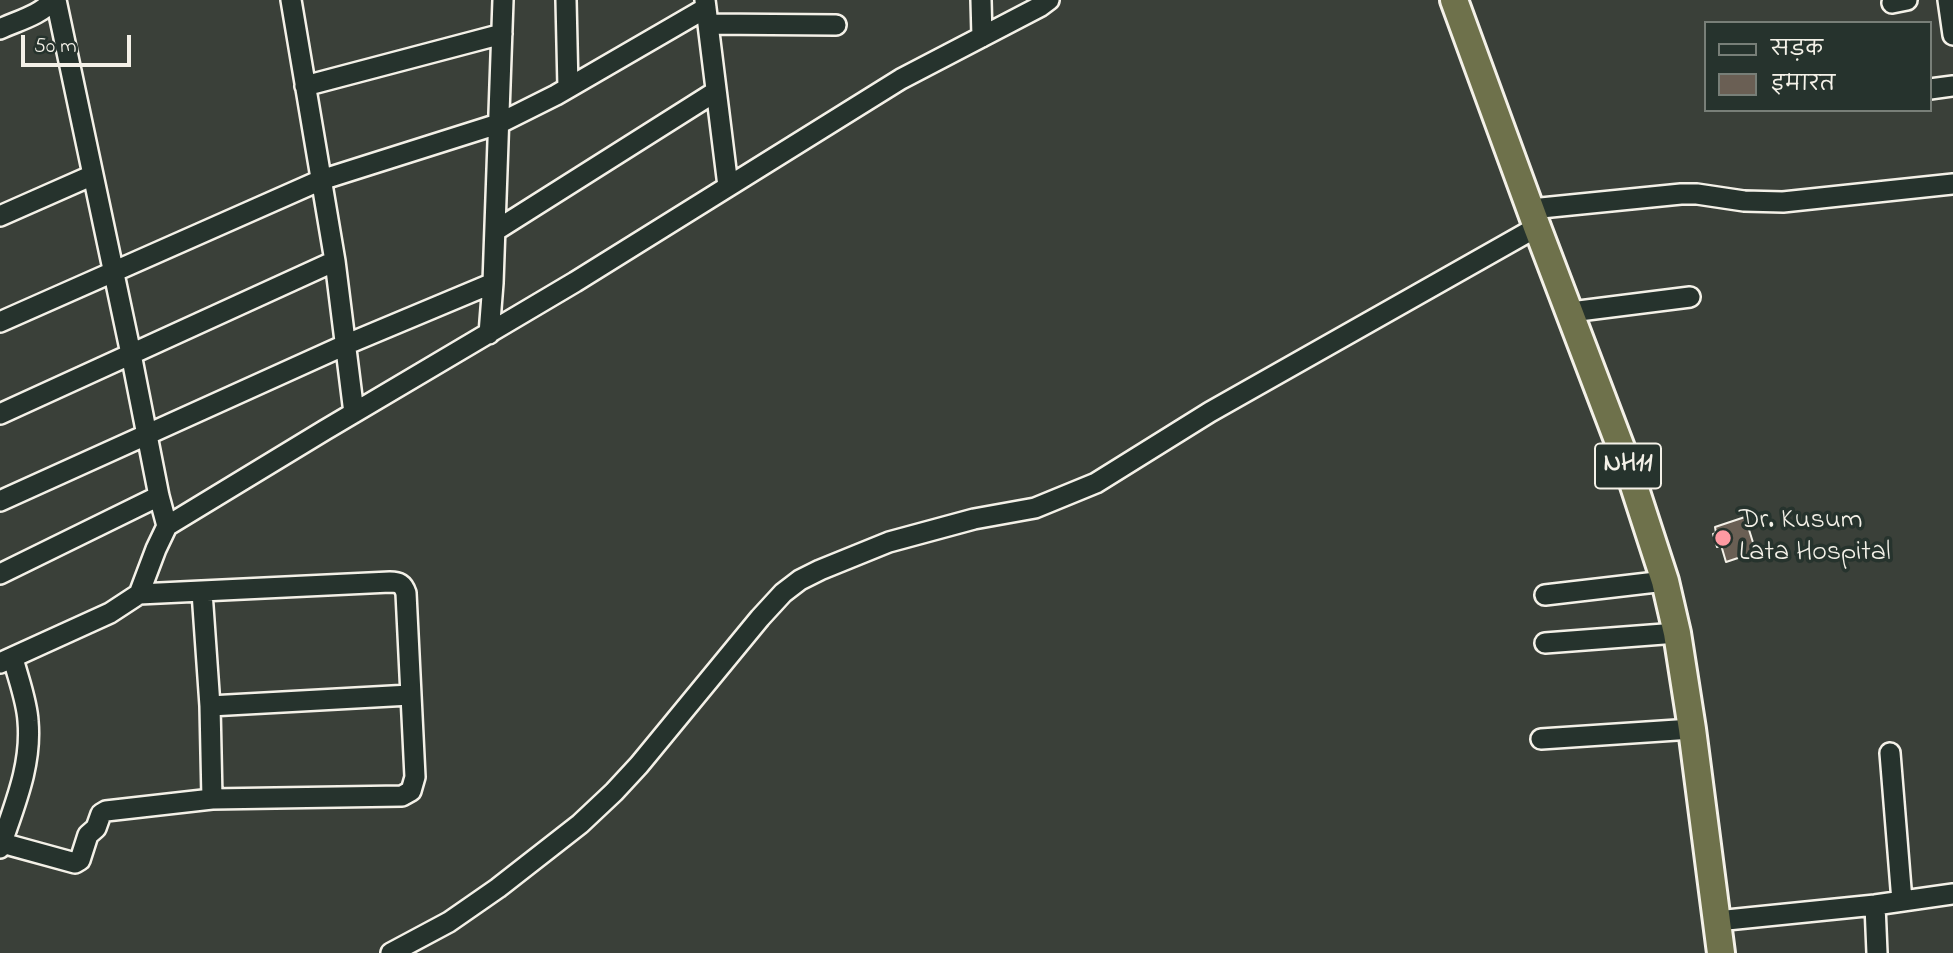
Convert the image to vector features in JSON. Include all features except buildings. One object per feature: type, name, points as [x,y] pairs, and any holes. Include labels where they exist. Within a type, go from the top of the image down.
[{"type":"highway","name":"NH11","points":[[1454,0],[1626,461],[1665,581],[1677,633],[1692,729],[1721,953]]},
{"type":"street","points":[[0,29],[50,5],[54,0]]},
{"type":"street","points":[[54,0],[167,526]]},
{"type":"street","points":[[489,334],[503,0]]},
{"type":"street","points":[[566,0],[568,88]]},
{"type":"street","points":[[981,0],[982,37]]},
{"type":"street","points":[[139,594],[167,526],[489,334],[901,79],[1049,0]]},
{"type":"street","points":[[1948,0],[1953,35]]},
{"type":"street","points":[[297,2],[305,86],[335,261],[354,413]]},
{"type":"street","points":[[709,7],[715,92],[728,186]]},
{"type":"street","points":[[0,322],[321,180],[498,124],[568,88],[709,7],[836,25]]},
{"type":"street","points":[[305,86],[502,34]]},
{"type":"street","points":[[1932,89],[1953,86]]},
{"type":"street","points":[[495,231],[715,92]]},
{"type":"street","points":[[0,216],[93,175]]},
{"type":"street","points":[[391,953],[449,922],[498,888],[580,824],[639,765],[760,618],[783,593],[800,580],[889,542],[974,519],[1035,508],[1096,483],[1534,218],[1681,194],[1783,202],[1953,184]]},
{"type":"street","points":[[0,414],[335,261]]},
{"type":"street","points":[[0,501],[345,345],[493,283]]},
{"type":"street","points":[[1571,312],[1690,297]]},
{"type":"street","points":[[0,574],[159,496]]},
{"type":"street","points":[[1545,595],[1665,581]]},
{"type":"street","points":[[400,583],[406,593],[415,777],[414,785],[408,794],[212,799],[106,811],[96,828],[88,835],[80,860],[75,863],[1,845],[24,778],[29,737],[28,718],[6,661],[110,613],[139,594],[400,583]]},
{"type":"street","points":[[202,592],[210,706],[212,799]]},
{"type":"street","points":[[1545,643],[1677,633]]},
{"type":"street","points":[[210,706],[410,695]]},
{"type":"street","points":[[1541,739],[1692,729]]},
{"type":"street","points":[[1890,753],[1902,901]]},
{"type":"street","points":[[1717,921],[1953,894]]},
{"type":"street","points":[[1875,905],[1877,953]]},
{"type":"place","name":"Dr. Kusum Lata Hospital","points":[[1723,538]]}]
